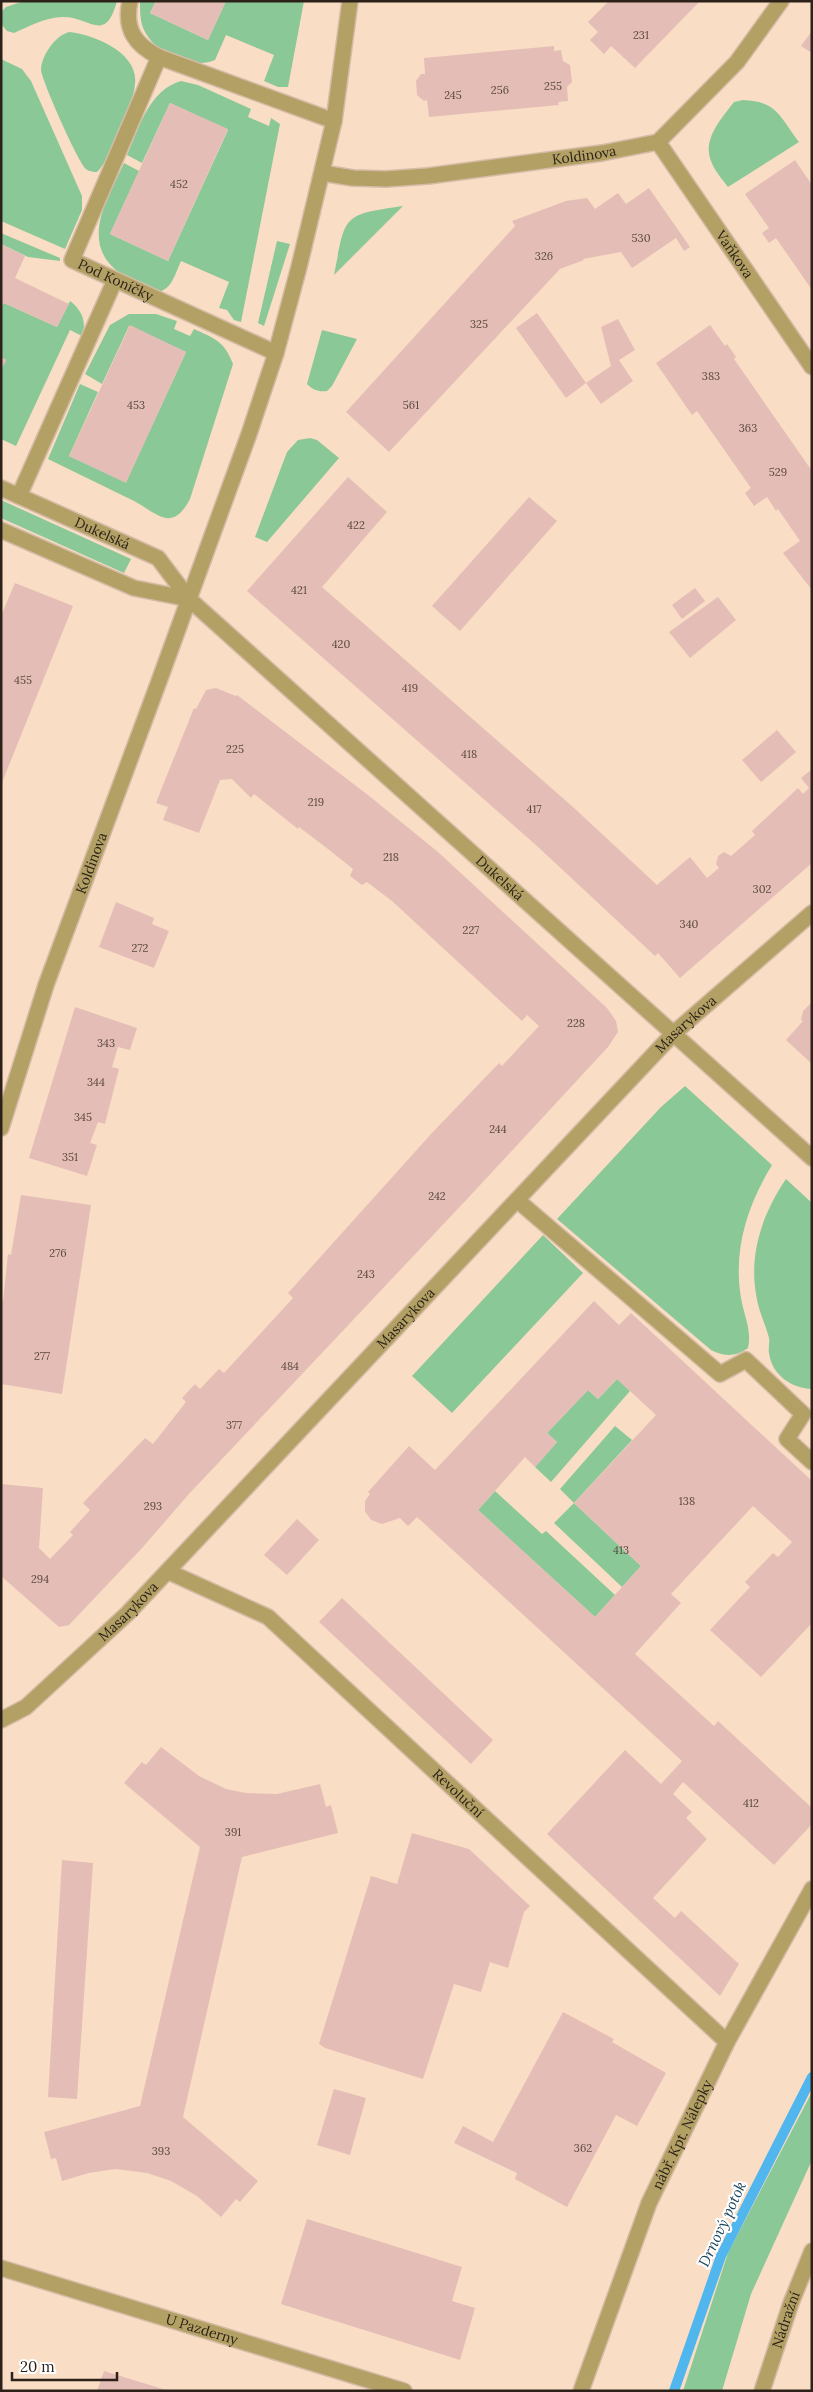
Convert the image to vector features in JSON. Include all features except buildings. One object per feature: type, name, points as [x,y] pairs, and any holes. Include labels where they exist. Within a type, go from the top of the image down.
[{"type":"street","points":[[130,1],[128,19],[136,41],[144,49],[159,57],[334,121]]},
{"type":"street","points":[[1,530],[134,588],[189,599],[249,434],[276,353],[334,121],[350,1]]},
{"type":"street","points":[[658,142],[737,62],[781,1]]},
{"type":"street","name":"Pod Koníčky","points":[[159,57],[72,260],[276,353]]},
{"type":"street","name":"Koldinova","points":[[322,173],[361,178],[428,176],[602,153],[658,142]]},
{"type":"street","name":"Vaňkova","points":[[658,142],[812,367]]},
{"type":"street","points":[[19,496],[116,280]]},
{"type":"street","name":"Dukelská","points":[[1,488],[158,558],[189,599],[812,1158]]},
{"type":"street","name":"Koldinova","points":[[1,1128],[46,985],[189,599]]},
{"type":"street","name":"Masarykova","points":[[1,1720],[26,1707],[59,1679],[169,1572],[674,1033],[812,914]]},
{"type":"street","points":[[517,1200],[720,1374],[746,1360],[803,1414],[787,1439],[812,1462]]},
{"type":"street","name":"Revoluční","points":[[169,1572],[268,1616],[727,2042]]},
{"type":"street","name":"nábř. Kpt. Nálepky","points":[[581,2391],[649,2203],[727,2042],[812,1889]]},
{"type":"street","name":"Nádražní","points":[[762,2391],[790,2303],[812,2251]]},
{"type":"street","name":"U Pazderny","points":[[1,2268],[404,2391]]},
{"type":"green space","points":[[24,1],[117,1],[107,22],[102,25],[72,18],[56,17],[43,20],[14,33],[7,31],[1,24],[1,12],[6,7]]},
{"type":"green space","points":[[140,1],[156,1],[150,13],[208,40],[226,1],[304,1],[288,87],[278,87],[264,81],[274,55],[226,35],[215,60],[198,63],[188,62],[170,55],[154,44],[146,34],[141,21]]},
{"type":"green space","points":[[70,32],[91,37],[113,48],[130,63],[134,73],[135,84],[131,102],[106,158],[97,172],[86,169],[82,163],[54,104],[41,70],[46,52],[50,46],[60,37]]},
{"type":"green space","points":[[1,59],[22,69],[31,81],[82,196],[82,210],[65,249],[1,221]]},
{"type":"green space","points":[[181,81],[198,85],[251,109],[248,117],[269,126],[271,118],[280,124],[241,322],[234,320],[227,310],[219,308],[229,282],[181,261],[170,285],[157,292],[120,274],[105,258],[100,245],[99,232],[105,203],[124,163],[139,171],[110,234],[168,261],[228,130],[170,103],[142,163],[127,155],[141,122],[153,101],[170,86]]},
{"type":"green space","points":[[743,100],[763,103],[771,107],[782,118],[799,142],[728,187],[712,164],[709,145],[715,129],[724,115],[734,102]]},
{"type":"green space","points":[[403,206],[334,275],[341,240],[350,221],[368,212]]},
{"type":"green space","points":[[1,233],[60,258],[60,261],[28,257],[1,244]]},
{"type":"green space","points":[[277,241],[290,244],[264,326],[258,323]]},
{"type":"green space","points":[[70,301],[78,308],[84,321],[82,336],[70,330],[16,446],[1,439],[1,369],[6,360],[1,357],[1,306],[4,303],[57,327]]},
{"type":"green space","points":[[129,314],[156,314],[177,321],[174,329],[190,336],[194,329],[208,335],[223,345],[233,364],[190,499],[177,515],[171,518],[164,518],[134,501],[48,459],[80,384],[98,392],[69,456],[126,482],[186,352],[129,326],[102,384],[85,374],[110,325]]},
{"type":"green space","points":[[322,330],[357,339],[332,386],[327,391],[316,390],[307,384]]},
{"type":"green space","points":[[310,438],[317,440],[339,458],[267,542],[255,537],[287,452],[298,440]]},
{"type":"green space","points":[[1,500],[131,559],[124,573],[1,518]]},
{"type":"green space","points":[[685,1086],[772,1165],[755,1196],[744,1229],[741,1246],[739,1280],[748,1329],[748,1348],[730,1355],[711,1350],[557,1219],[661,1107]]},
{"type":"green space","points":[[786,1179],[812,1203],[812,1389],[790,1383],[778,1374],[774,1368],[769,1353],[769,1338],[758,1306],[754,1278],[756,1248],[760,1234],[771,1205]]},
{"type":"green space","points":[[543,1235],[583,1273],[452,1413],[412,1376]]},
{"type":"green space","points":[[617,1379],[630,1391],[551,1482],[535,1467],[557,1442],[547,1433],[588,1390],[598,1399]]},
{"type":"green space","points":[[615,1426],[632,1440],[574,1503],[560,1489]]},
{"type":"green space","points":[[495,1491],[542,1534],[546,1531],[615,1595],[595,1617],[478,1510]]},
{"type":"green space","points":[[574,1503],[641,1566],[622,1587],[554,1523]]},
{"type":"green space","points":[[812,2092],[812,2160],[751,2294],[722,2391],[683,2391],[728,2253]]},
{"type":"waterway","name":"Drnový potok","points":[[674,2391],[721,2256],[812,2077]]}]
